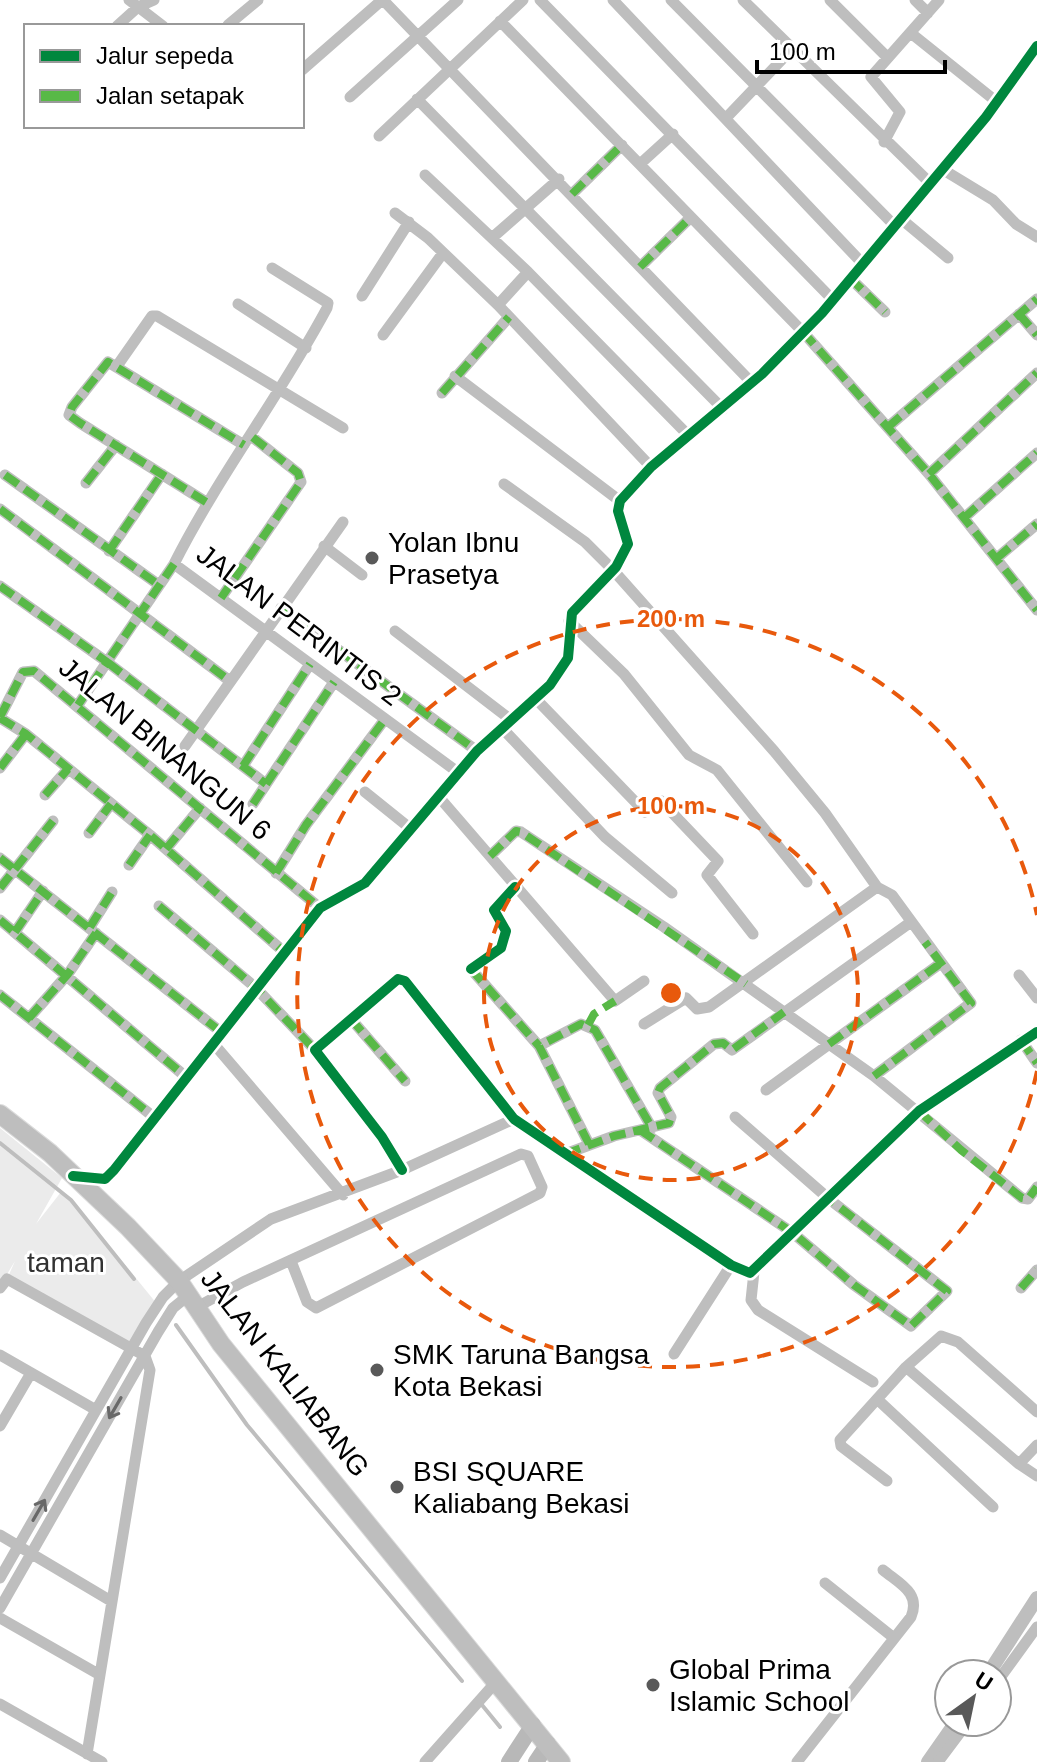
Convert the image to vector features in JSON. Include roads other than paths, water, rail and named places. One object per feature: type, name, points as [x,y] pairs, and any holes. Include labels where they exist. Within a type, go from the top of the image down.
[{"type":"main road","name":"JALAN KALIABANG","points":[[0,1114],[73,1176],[188,1294],[244,1374],[492,1686],[533,1725],[541,1755],[561,1762]]},
{"type":"street","points":[[119,24],[134,4],[154,0]]},
{"type":"street","points":[[229,24],[258,0]]},
{"type":"street","points":[[304,68],[382,0],[559,179],[752,383]]},
{"type":"street","points":[[350,97],[458,0]]},
{"type":"street","points":[[379,136],[523,0]]},
{"type":"street","points":[[540,0],[833,300]]},
{"type":"street","points":[[613,0],[862,263]]},
{"type":"street","points":[[671,0],[897,222],[948,258]]},
{"type":"street","points":[[743,0],[884,142],[930,183]]},
{"type":"street","points":[[830,0],[887,57]]},
{"type":"street","points":[[915,0],[928,13]]},
{"type":"street","points":[[884,142],[900,112],[870,80],[939,0]]},
{"type":"street","points":[[134,4],[160,24]]},
{"type":"street","points":[[500,21],[803,332],[929,474],[1037,609]]},
{"type":"street","points":[[912,34],[997,102]]},
{"type":"street","points":[[73,1176],[105,1179],[320,908],[365,883],[477,751],[550,685],[568,658],[571,642],[569,621],[579,605],[613,570],[628,544],[618,511],[620,501],[651,467],[752,383],[833,300],[997,102],[1037,46]]},
{"type":"street","points":[[727,117],[791,50]]},
{"type":"street","points":[[417,99],[723,409]]},
{"type":"street","points":[[640,164],[673,134]]},
{"type":"street","points":[[572,194],[622,145]]},
{"type":"street","points":[[942,169],[993,200],[1016,224],[1037,237]]},
{"type":"street","points":[[425,175],[493,237],[688,435]]},
{"type":"street","points":[[493,237],[559,179]]},
{"type":"street","points":[[395,213],[409,222],[498,305],[651,467]]},
{"type":"street","points":[[640,267],[691,217]]},
{"type":"street","points":[[362,296],[409,222]]},
{"type":"street","points":[[383,335],[443,253]]},
{"type":"street","name":"JALAN PERINTIS 2","points":[[272,268],[328,303],[306,348],[206,502],[174,564],[459,773]]},
{"type":"street","points":[[498,305],[528,272]]},
{"type":"street","points":[[850,278],[885,312]]},
{"type":"street","points":[[888,427],[1037,299]]},
{"type":"street","points":[[238,304],[306,348]]},
{"type":"street","points":[[1019,314],[1037,335]]},
{"type":"street","points":[[117,366],[152,316],[157,316],[343,428]]},
{"type":"street","points":[[442,393],[509,317]]},
{"type":"street","points":[[206,502],[69,415],[102,366],[108,362],[117,366],[247,440],[298,473],[301,482],[221,598]]},
{"type":"street","points":[[929,474],[1037,373]]},
{"type":"street","points":[[455,376],[620,501]]},
{"type":"street","points":[[86,483],[116,445]]},
{"type":"street","points":[[964,518],[1037,453]]},
{"type":"street","points":[[109,551],[162,474]]},
{"type":"street","points":[[2,476],[159,585]]},
{"type":"street","points":[[504,484],[585,542],[613,570],[774,751],[825,813],[877,887],[892,895],[971,1003],[874,1076]]},
{"type":"street","points":[[0,509],[230,681]]},
{"type":"street","points":[[185,746],[343,522]]},
{"type":"street","points":[[997,558],[1037,524]]},
{"type":"street","points":[[324,546],[362,575]]},
{"type":"street","points":[[78,705],[174,564]]},
{"type":"street","points":[[0,586],[107,662],[266,784]]},
{"type":"street","points":[[281,608],[477,751]]},
{"type":"street","points":[[569,621],[624,674],[689,755],[717,770],[807,882]]},
{"type":"street","points":[[395,631],[507,724],[605,837],[672,893]]},
{"type":"street","points":[[243,766],[310,664]]},
{"type":"street","name":"JALAN BINANGUN 6","points":[[0,717],[28,669],[78,705],[320,908]]},
{"type":"street","points":[[253,804],[334,682]]},
{"type":"street","points":[[535,698],[645,812],[661,801],[718,861],[707,875],[753,934]]},
{"type":"street","points":[[0,717],[26,734],[150,835],[283,951]]},
{"type":"street","points":[[276,873],[306,825],[385,719]]},
{"type":"street","points":[[0,768],[26,734]]},
{"type":"street","points":[[45,795],[68,769]]},
{"type":"street","points":[[365,792],[411,829]]},
{"type":"street","points":[[439,797],[615,1001],[644,981]]},
{"type":"street","points":[[89,833],[111,804]]},
{"type":"street","points":[[166,849],[200,808]]},
{"type":"street","points":[[0,888],[53,821]]},
{"type":"street","points":[[490,856],[516,831],[521,832],[746,984],[874,1076],[1022,1198],[1028,1199],[1037,1187]]},
{"type":"street","points":[[129,865],[150,835]]},
{"type":"street","points":[[0,858],[221,1032]]},
{"type":"street","points":[[644,1024],[686,998],[703,1011],[746,984],[877,887]]},
{"type":"street","points":[[15,932],[43,891]]},
{"type":"street","points":[[29,1018],[68,974],[112,892]]},
{"type":"street","points":[[159,906],[255,987],[315,1050],[382,1137],[402,1170]]},
{"type":"street","points":[[0,920],[68,974],[186,1077]]},
{"type":"street","points":[[565,1154],[672,1120],[658,1093],[660,1088],[714,1044],[723,1043],[732,1050],[911,922]]},
{"type":"street","points":[[766,1090],[941,963]]},
{"type":"street","points":[[471,969],[539,1046],[589,1144]]},
{"type":"street","points":[[1019,975],[1037,998]]},
{"type":"street","points":[[315,1050],[402,979],[514,1119],[731,1265],[754,1272]]},
{"type":"street","points":[[0,995],[155,1118]]},
{"type":"street","points":[[351,1019],[405,1081]]},
{"type":"street","points":[[539,1046],[581,1024],[592,1027],[646,1129],[793,1233],[854,1285],[911,1326],[947,1291],[829,1199],[735,1117]]},
{"type":"street","points":[[873,1382],[758,1310],[751,1300],[754,1272],[919,1111],[1037,1032]]},
{"type":"street","points":[[1021,1040],[1037,1063]]},
{"type":"street","points":[[213,1043],[343,1195]]},
{"type":"street","points":[[0,1608],[173,1308],[271,1219],[306,1204],[343,1195],[514,1119]]},
{"type":"street","points":[[0,1578],[163,1297],[188,1294],[291,1261],[521,1154],[528,1156],[542,1187],[540,1193],[316,1308],[307,1302],[291,1261]]},
{"type":"street","points":[[674,1354],[731,1265]]},
{"type":"street","points":[[1021,1288],[1037,1270]]},
{"type":"street","points":[[0,1288],[7,1279],[145,1356],[150,1377],[87,1754]]},
{"type":"street","points":[[887,1481],[841,1446],[840,1440],[906,1367],[941,1336],[950,1337],[1037,1412]]},
{"type":"street","points":[[0,1355],[96,1410]]},
{"type":"street","points":[[906,1367],[1037,1476]]},
{"type":"street","points":[[0,1426],[31,1373]]},
{"type":"street","points":[[877,1399],[993,1507]]},
{"type":"street","points":[[1019,1464],[1037,1445]]},
{"type":"street","points":[[0,1535],[111,1601]]},
{"type":"street","points":[[797,1762],[916,1606],[913,1594],[883,1570]]},
{"type":"street","points":[[825,1583],[894,1638]]},
{"type":"street","points":[[0,1618],[100,1675]]},
{"type":"street","points":[[1013,1660],[1037,1627]]},
{"type":"street","points":[[425,1762],[492,1686]]},
{"type":"street","points":[[0,1704],[102,1762]]},
{"type":"street","points":[[515,1753],[533,1725]]},
{"type":"street","points":[[938,1762],[956,1738]]},
{"type":"waterway","points":[[0,1143],[71,1200],[134,1279]]},
{"type":"waterway","points":[[176,1325],[247,1425],[462,1681]]},
{"type":"waterway","points":[[998,1658],[1037,1598]]},
{"type":"waterway","points":[[482,1705],[500,1727]]},
{"type":"waterway","points":[[928,1762],[945,1738]]},
{"type":"place","name":"Yolan Ibnu Prasetya","points":[[372,558]]},
{"type":"place","name":"SMK Taruna Bangsa Kota Bekasi","points":[[377,1370]]},
{"type":"place","name":"BSI SQUARE Kaliabang Bekasi","points":[[397,1487]]},
{"type":"place","name":"Global Prima Islamic School","points":[[653,1685]]},
{"type":"park label","name":"taman","points":[[66,1262]]}]
